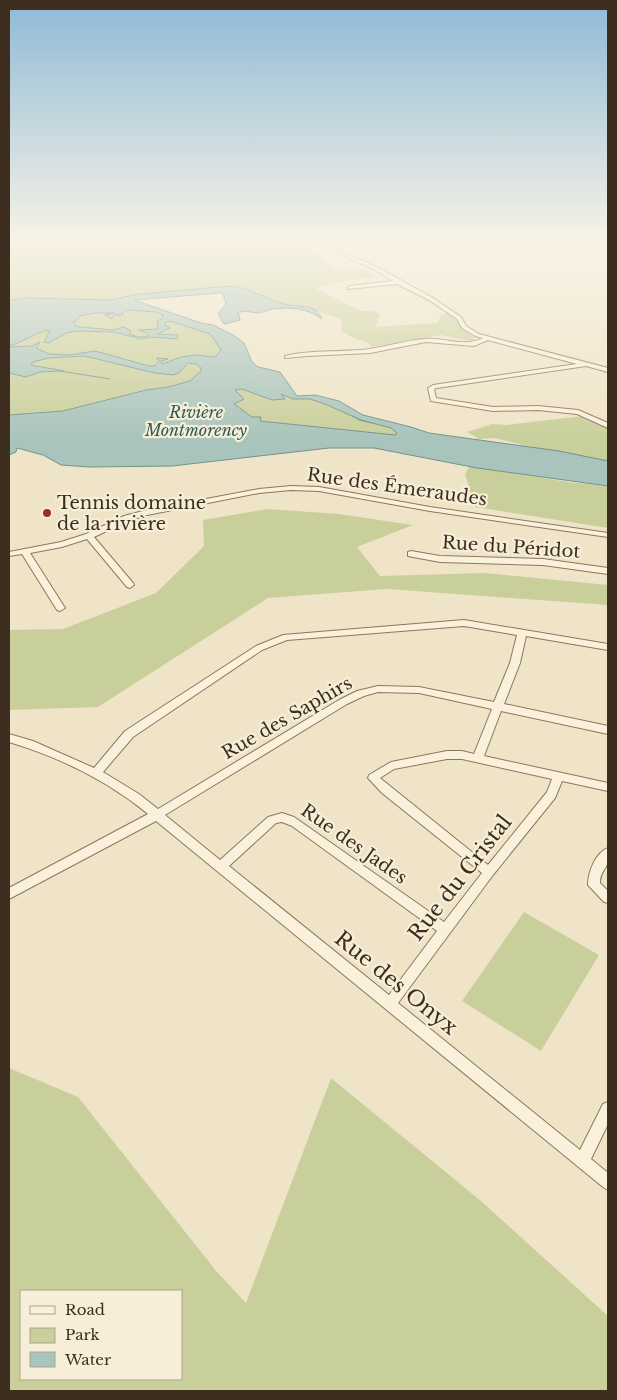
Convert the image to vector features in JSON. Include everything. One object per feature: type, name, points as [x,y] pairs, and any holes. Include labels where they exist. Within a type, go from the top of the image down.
[{"type":"street","points":[[448,309],[459,318],[470,331],[486,339],[608,370]]},
{"type":"street","points":[[286,357],[307,352],[370,351],[433,340],[463,344],[482,342],[486,339]]},
{"type":"street","points":[[587,364],[431,388],[434,400],[492,409],[538,408],[578,412],[608,426]]},
{"type":"street","name":"Rue des Émeraudes","points":[[9,554],[25,552],[89,536],[127,518],[146,513],[259,491],[291,488],[320,489],[608,535]]},
{"type":"street","points":[[89,536],[130,586]]},
{"type":"street","points":[[25,552],[60,608]]},
{"type":"street","name":"Rue du Péridot","points":[[411,554],[440,559],[542,562],[608,571]]},
{"type":"street","points":[[96,773],[129,734],[260,648],[286,637],[464,622],[608,647]]},
{"type":"street","points":[[478,757],[515,664],[522,633]]},
{"type":"street","name":"Rue des Saphirs","points":[[9,894],[158,815],[343,702],[361,693],[378,689],[419,690],[608,730]]},
{"type":"street","name":"Rue des Onyx","points":[[9,738],[29,744],[96,773],[136,797],[608,1182]]},
{"type":"street","points":[[488,872],[373,778],[391,766],[447,755],[478,757],[608,786]]},
{"type":"street","name":"Rue du Cristal","points":[[390,1004],[488,872],[551,795],[558,775]]},
{"type":"street","name":"Rue des Jades","points":[[221,866],[272,820],[279,817],[285,818],[296,823],[445,930]]},
{"type":"street","points":[[608,853],[594,878],[594,885],[608,898]]},
{"type":"street","points":[[583,1160],[608,1109]]},
{"type":"green space","points":[[313,309],[374,311],[380,315],[375,327],[437,323],[441,315],[448,313],[476,340],[470,341],[441,335],[371,347],[369,343],[351,337],[341,330],[342,320]]},
{"type":"green space","points":[[129,310],[156,312],[163,315],[163,318],[158,323],[158,329],[141,330],[149,336],[137,337],[118,328],[112,330],[81,327],[76,326],[74,322],[80,316],[111,312],[114,313],[111,315],[113,317]]},
{"type":"green space","points":[[170,321],[210,334],[221,350],[216,356],[212,357],[197,355],[181,357],[162,364],[161,361],[167,359],[159,360],[155,366],[149,366],[95,351],[69,355],[49,354],[36,348],[39,344],[19,348],[9,347],[29,337],[51,330],[44,341],[77,331],[113,332],[141,339],[152,337],[173,339],[174,335],[157,334],[166,329],[165,323]]},
{"type":"green space","points":[[70,356],[109,360],[173,375],[190,364],[197,365],[201,368],[201,371],[190,381],[168,387],[146,390],[63,411],[9,415],[9,373],[26,377],[40,372],[63,371],[30,364],[43,358]]},
{"type":"green space","points":[[242,389],[272,400],[280,393],[293,399],[310,399],[361,420],[391,428],[397,433],[395,435],[259,421],[260,417],[252,417],[233,404],[239,402],[235,390]]},
{"type":"green space","points":[[583,416],[608,428],[608,461],[495,438],[479,439],[467,432],[492,424],[506,425]]},
{"type":"green space","points":[[470,466],[568,482],[608,486],[608,528],[475,507],[465,474]]},
{"type":"green space","points":[[268,509],[339,514],[413,525],[357,547],[380,576],[484,573],[608,585],[608,605],[387,589],[268,598],[98,707],[9,710],[9,630],[63,629],[156,593],[204,546],[203,520]]},
{"type":"green space","points":[[524,912],[599,955],[541,1051],[462,1001]]},
{"type":"green space","points":[[9,1068],[78,1097],[217,1272],[246,1303],[331,1078],[481,1201],[608,1316],[608,1391],[9,1391]]},
{"type":"water","name":"Rivière Montmorency","points":[[9,309],[161,309],[201,323],[213,325],[233,335],[244,343],[252,362],[258,367],[280,372],[297,396],[315,395],[339,401],[363,415],[429,433],[559,451],[608,461],[608,486],[477,468],[374,448],[329,448],[172,466],[89,467],[61,465],[43,455],[17,448],[16,452],[9,455],[9,415],[63,411],[146,390],[168,387],[190,381],[201,371],[201,368],[196,364],[188,363],[179,373],[173,375],[155,373],[84,356],[48,358],[33,362],[31,365],[64,371],[40,372],[26,377],[9,373],[9,347],[32,346],[40,342],[36,348],[49,354],[69,355],[95,351],[149,366],[155,366],[159,361],[157,358],[168,359],[161,361],[162,364],[181,357],[197,355],[212,357],[216,356],[221,350],[210,334],[170,321],[165,323],[170,328],[157,334],[178,335],[177,339],[152,337],[141,339],[113,332],[77,331],[66,333],[49,343],[44,342],[50,330],[9,346]],"holes":[[[128,310],[156,312],[163,315],[163,318],[157,321],[158,329],[139,330],[147,333],[149,336],[137,337],[129,334],[131,331],[124,327],[112,330],[81,327],[76,326],[74,323],[80,316],[96,313],[114,313],[105,315],[112,319],[115,315],[122,315],[123,312]],[[242,389],[272,400],[285,399],[281,394],[293,399],[310,399],[361,420],[391,428],[397,433],[395,435],[260,421],[261,417],[252,417],[234,404],[244,399],[235,390]]]},
{"type":"water","name":"Rivière Montmorency","points":[[222,309],[272,309],[259,313],[241,312],[238,313],[240,320],[224,324],[218,314]]},
{"type":"water","name":"Rivière Montmorency","points":[[301,309],[314,309],[322,319],[316,315]]},
{"type":"waterway","points":[[60,371],[110,379]]},
{"type":"waterway","points":[[353,416],[359,420],[372,423]]},
{"type":"place","name":"Tennis domaine de la rivière","points":[[47,513]]}]
